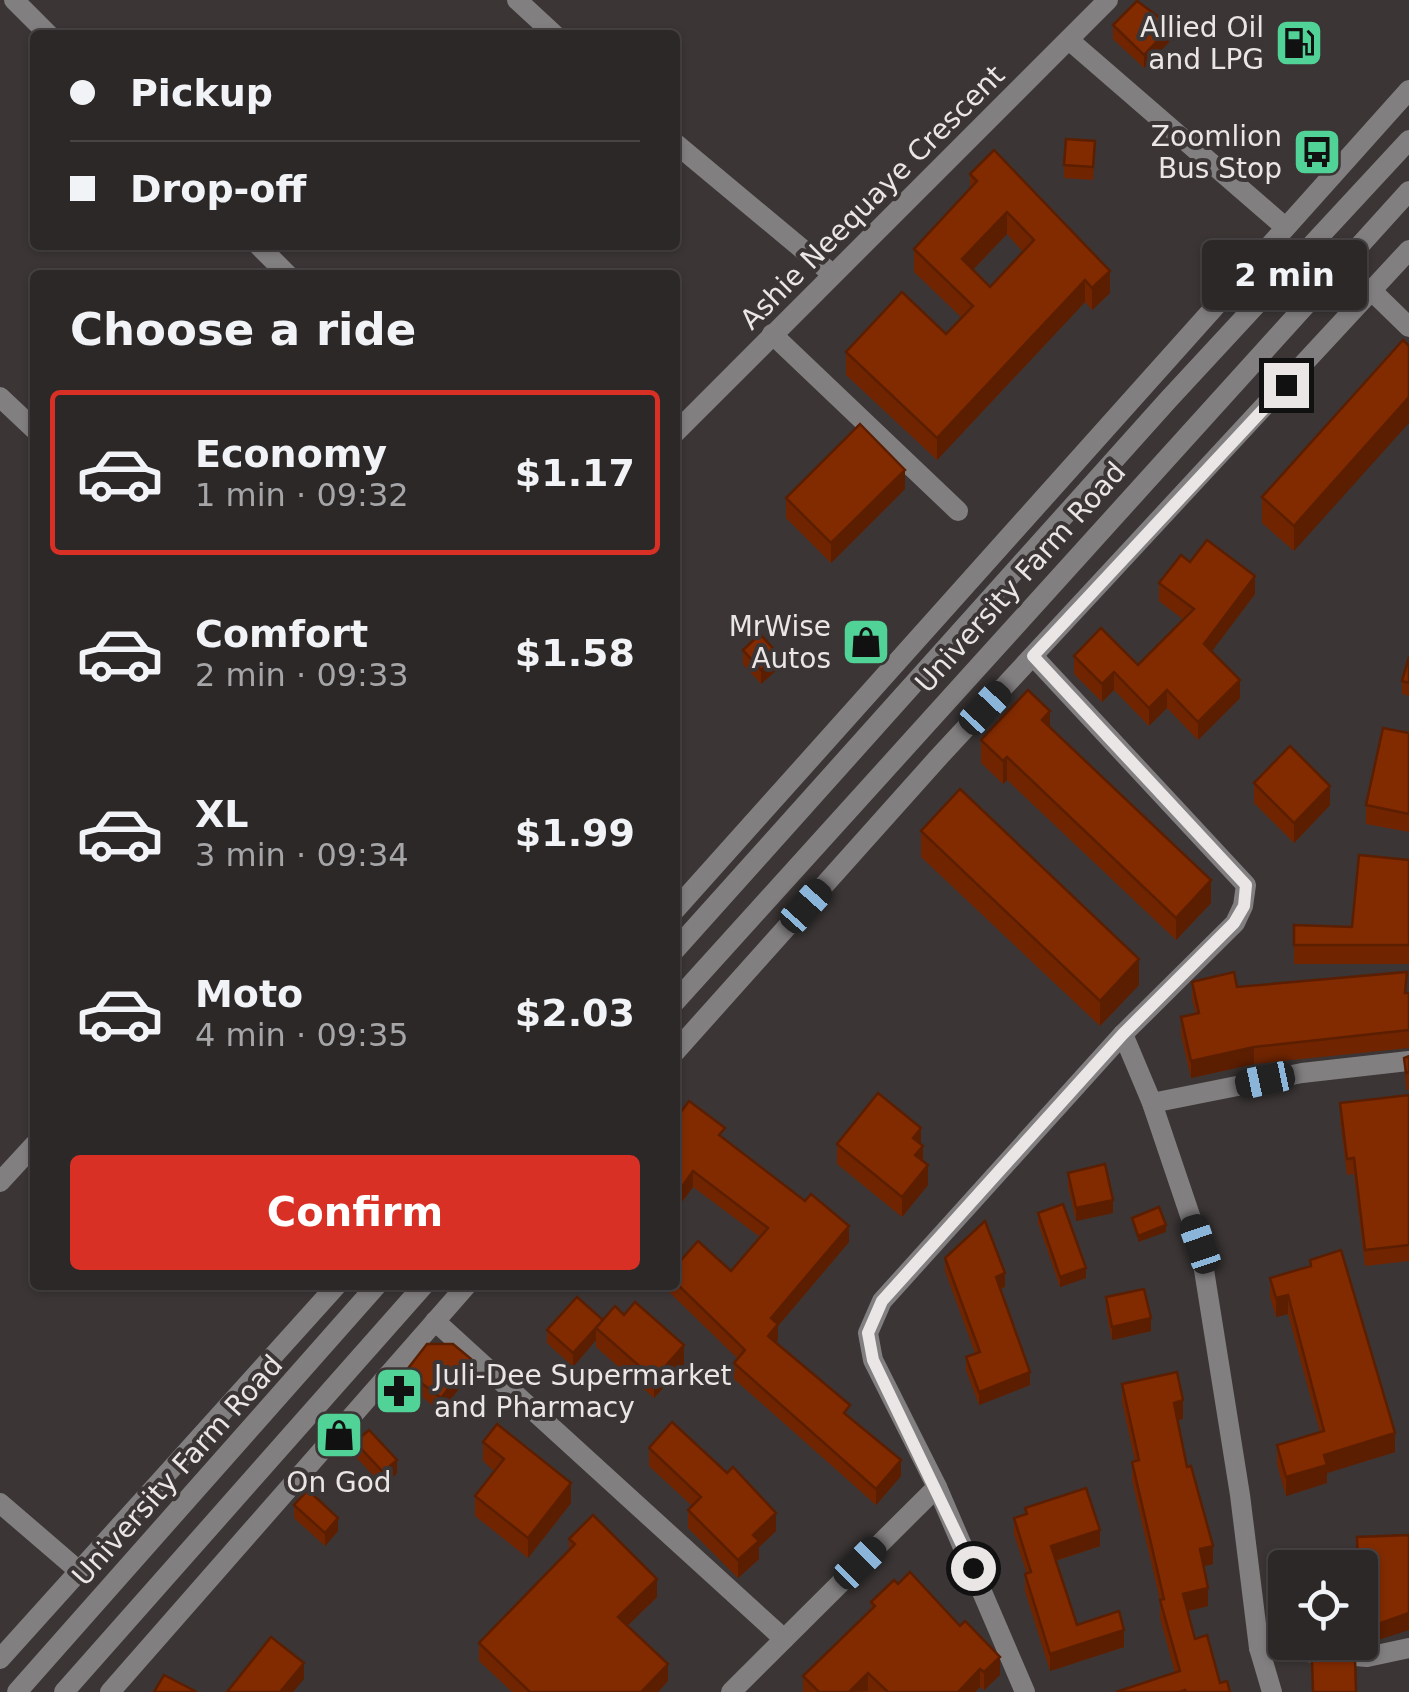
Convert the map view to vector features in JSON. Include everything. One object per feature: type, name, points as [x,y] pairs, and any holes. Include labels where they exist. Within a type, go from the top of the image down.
[{"type":"street","points":[[14,0],[44,30]]},
{"type":"street","points":[[517,0],[550,30]]},
{"type":"street","name":"Ashie Neequaye Crescent","points":[[680,428],[1108,0]]},
{"type":"street","points":[[1068,40],[1285,228]]},
{"type":"street","points":[[680,904],[1409,90]]},
{"type":"street","name":"University Farm Road","points":[[680,944],[1168,400],[1409,140]]},
{"type":"street","points":[[680,147],[832,274]]},
{"type":"street","name":"University Farm Road","points":[[680,996],[1409,191]]},
{"type":"street","points":[[263,250],[283,270]]},
{"type":"street","points":[[680,1046],[1033,656],[1409,250]]},
{"type":"street","points":[[1372,290],[1409,327]]},
{"type":"street","points":[[772,334],[958,511]]},
{"type":"street","points":[[0,396],[30,425]]},
{"type":"street","points":[[1025,1692],[937,1487],[873,1360],[868,1333],[882,1301],[1123,1034],[1234,923],[1244,906],[1246,885],[1033,656]]},
{"type":"street","points":[[1123,1034],[1152,1104],[1200,1244],[1240,1494],[1259,1648],[1272,1692]]},
{"type":"street","points":[[1152,1104],[1302,1073],[1409,1061]]},
{"type":"street","points":[[0,1182],[30,1149]]},
{"type":"street","points":[[0,1659],[332,1290]]},
{"type":"street","name":"University Farm Road","points":[[17,1692],[374,1290]]},
{"type":"street","points":[[64,1692],[420,1290]]},
{"type":"street","points":[[110,1692],[463,1290]]},
{"type":"street","points":[[435,1322],[784,1640]]},
{"type":"street","points":[[731,1692],[937,1487]]},
{"type":"street","points":[[0,1503],[79,1571]]},
{"type":"street","points":[[1259,1648],[1366,1657],[1393,1655],[1409,1648]]},
{"type":"building","points":[[1137,1],[1171,26],[1144,55],[1113,25]]},
{"type":"building","points":[[1066,139],[1095,141],[1093,167],[1064,165]]},
{"type":"building","points":[[994,150],[1110,271],[1092,288],[1085,280],[937,438],[846,352],[902,292],[946,334],[973,306],[914,249],[977,181],[970,174]],"holes":[[[1007,212],[1034,240],[990,287],[962,259]]]},
{"type":"building","points":[[1403,340],[1409,346],[1409,397],[1294,526],[1262,497]]},
{"type":"building","points":[[860,424],[905,470],[831,543],[786,498]]},
{"type":"building","points":[[1207,540],[1255,576],[1204,644],[1240,680],[1198,722],[1167,690],[1149,708],[1114,672],[1102,684],[1074,656],[1101,628],[1138,665],[1194,609],[1159,583],[1181,555],[1190,562]]},
{"type":"building","points":[[760,634],[779,655],[761,670],[743,650]]},
{"type":"building","points":[[1409,657],[1409,683],[1402,681]]},
{"type":"building","points":[[1028,690],[1050,711],[1042,720],[1211,880],[1176,918],[1007,757],[1003,761],[981,740]]},
{"type":"building","points":[[1383,728],[1409,733],[1409,814],[1366,805]]},
{"type":"building","points":[[1290,746],[1330,786],[1294,823],[1254,783]]},
{"type":"building","points":[[960,789],[1139,959],[1100,1001],[921,831]]},
{"type":"building","points":[[1359,855],[1409,860],[1409,945],[1294,945],[1294,925],[1352,927]]},
{"type":"building","points":[[1234,972],[1237,987],[1407,972],[1409,1030],[1254,1047],[1191,1061],[1181,1017],[1199,1013],[1192,982]]},
{"type":"building","points":[[1409,1056],[1409,1072],[1406,1073],[1404,1058]]},
{"type":"building","points":[[878,1093],[921,1128],[913,1138],[923,1146],[915,1155],[928,1165],[902,1197],[837,1144]]},
{"type":"building","points":[[1409,1095],[1409,1245],[1365,1250],[1354,1158],[1347,1159],[1340,1103]]},
{"type":"building","points":[[689,1101],[725,1128],[719,1135],[805,1201],[811,1194],[849,1226],[771,1318],[778,1324],[768,1336],[850,1405],[844,1413],[901,1460],[876,1489],[734,1363],[745,1350],[680,1287],[680,1261],[698,1241],[731,1271],[768,1228],[693,1171],[680,1187],[680,1113]]},
{"type":"building","points":[[1105,1164],[1113,1200],[1076,1208],[1068,1173]]},
{"type":"building","points":[[1063,1204],[1086,1268],[1060,1277],[1038,1213]]},
{"type":"building","points":[[1159,1207],[1166,1225],[1138,1236],[1132,1218]]},
{"type":"building","points":[[985,1221],[1005,1273],[996,1277],[1030,1372],[979,1392],[966,1357],[980,1352],[945,1258]]},
{"type":"building","points":[[1341,1250],[1395,1433],[1324,1455],[1327,1465],[1286,1477],[1277,1445],[1324,1431],[1288,1295],[1276,1298],[1270,1278],[1311,1266],[1310,1260]]},
{"type":"building","points":[[1144,1289],[1151,1318],[1112,1327],[1106,1297]]},
{"type":"building","points":[[577,1297],[603,1320],[573,1353],[547,1330]]},
{"type":"building","points":[[635,1302],[684,1345],[654,1379],[596,1328],[615,1306],[624,1315]]},
{"type":"building","points":[[427,1344],[453,1344],[471,1359],[441,1398],[406,1371]]},
{"type":"building","points":[[1177,1372],[1183,1400],[1174,1403],[1187,1467],[1191,1466],[1213,1546],[1200,1549],[1208,1588],[1183,1594],[1195,1639],[1207,1635],[1220,1683],[1227,1681],[1230,1692],[1116,1692],[1180,1671],[1160,1600],[1164,1599],[1132,1462],[1139,1460],[1122,1384]]},
{"type":"building","points":[[672,1422],[727,1473],[733,1467],[776,1513],[753,1535],[759,1541],[738,1560],[688,1510],[701,1497],[649,1448]]},
{"type":"building","points":[[497,1424],[571,1483],[528,1538],[475,1496],[504,1459],[483,1442]]},
{"type":"building","points":[[369,1430],[397,1460],[383,1472],[355,1442]]},
{"type":"building","points":[[1086,1488],[1100,1530],[1051,1546],[1077,1625],[1119,1611],[1124,1630],[1050,1654],[1025,1574],[1031,1572],[1014,1518],[1027,1514],[1025,1508]]},
{"type":"building","points":[[308,1490],[338,1518],[325,1533],[294,1505]]},
{"type":"building","points":[[593,1515],[657,1579],[618,1617],[668,1664],[641,1692],[530,1692],[479,1643],[575,1544],[569,1539]]},
{"type":"building","points":[[1409,1535],[1409,1613],[1378,1624],[1378,1550],[1357,1550],[1357,1537]]},
{"type":"building","points":[[910,1572],[960,1626],[965,1621],[1000,1657],[984,1672],[980,1669],[958,1692],[888,1692],[868,1673],[849,1692],[819,1692],[803,1676],[875,1606],[871,1602],[894,1580],[898,1584]]},
{"type":"building","points":[[271,1637],[304,1663],[280,1692],[227,1692]]},
{"type":"building","points":[[1312,1660],[1355,1660],[1356,1692],[1313,1692]]},
{"type":"building","points":[[164,1675],[197,1692],[154,1692]]},
{"type":"place","name":"Allied Oil and LPG","points":[[1299,43]]},
{"type":"place","name":"Zoomlion Bus Stop","points":[[1317,152]]},
{"type":"place","name":"MrWise Autos","points":[[866,642]]},
{"type":"place","name":"Juli-Dee Supermarket and Pharmacy","points":[[399,1391]]},
{"type":"place","name":"On God","points":[[339,1435]]},
{"type":"route","points":[[973,1568],[873,1360],[868,1333],[882,1301],[1123,1034],[1234,923],[1244,906],[1246,885],[1033,656],[1286,385]]}]
